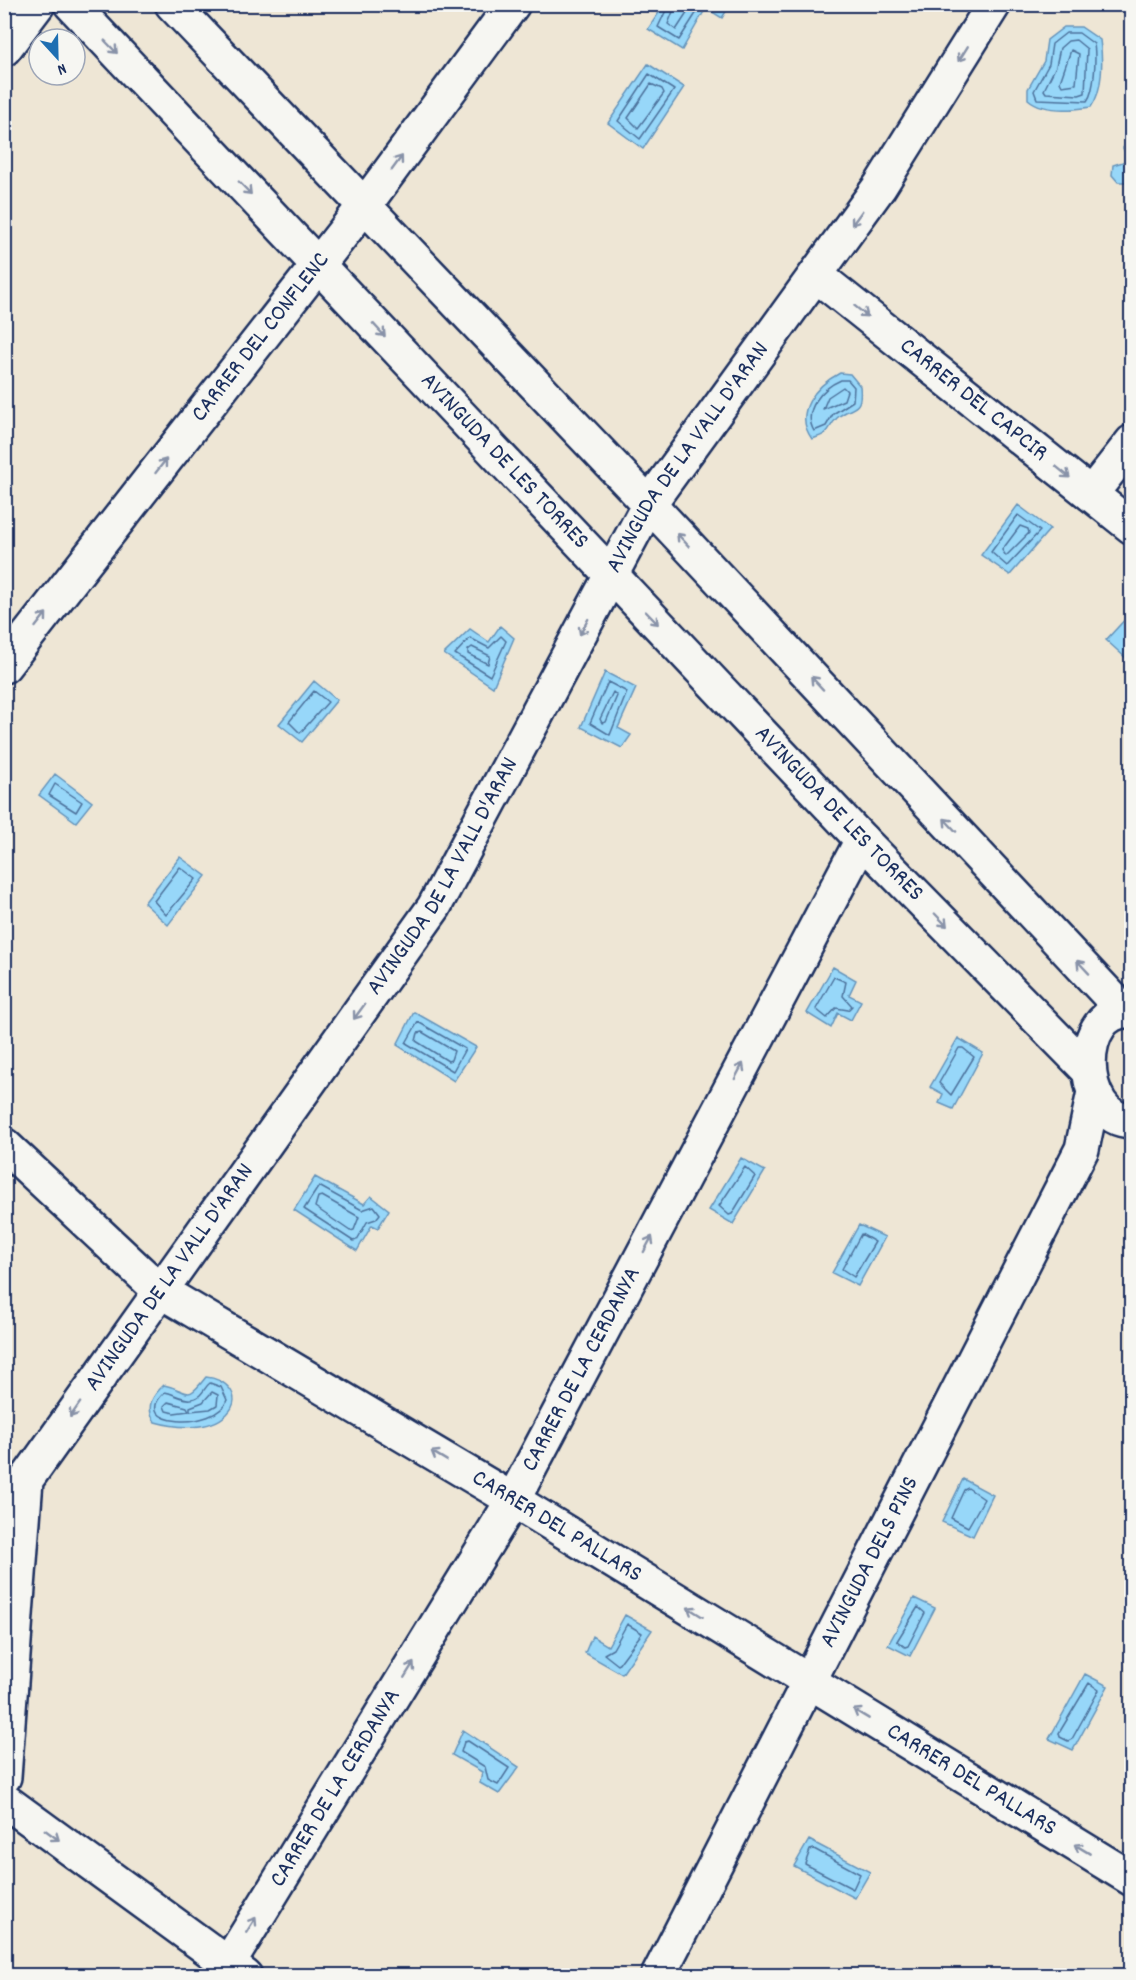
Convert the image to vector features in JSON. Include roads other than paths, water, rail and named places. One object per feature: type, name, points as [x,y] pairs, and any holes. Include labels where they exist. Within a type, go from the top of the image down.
[{"type":"street","points":[[4,49],[38,4]]},
{"type":"street","name":"AVINGUDA DE LES TORRES","points":[[70,4],[1091,1081],[1104,1107],[1127,1122]]},
{"type":"street","points":[[172,4],[366,205],[1127,1010]]},
{"type":"street","name":"CARRER DEL CONFLENC","points":[[4,666],[366,205],[513,4]]},
{"type":"street","name":"AVINGUDA DE LA VALL D'ARAN","points":[[4,1505],[26,1480],[159,1290],[434,907],[649,504],[880,186],[994,4]]},
{"type":"street","name":"CARRER DEL CAPCIR","points":[[816,275],[1131,527]]},
{"type":"street","points":[[1091,494],[1131,442]]},
{"type":"street","name":"CARRER DE LA CERDANYA","points":[[232,1971],[513,1500],[862,840]]},
{"type":"street","name":"AVINGUDA DELS PINS","points":[[658,1976],[807,1681],[1082,1149],[1091,1081],[1088,1056],[1095,1031],[1104,1021],[1127,1010]]},
{"type":"street","name":"AVINGUDA DELS PINS","points":[[1082,1149],[1127,1122]]},
{"type":"street","name":"CARRER DEL PALLARS","points":[[4,1145],[159,1290],[513,1500],[1131,1879]]},
{"type":"street","points":[[4,1777],[26,1480]]},
{"type":"street","points":[[4,1800],[232,1971]]},
{"type":"water","points":[[664,5],[730,5],[722,18],[706,8],[682,50],[648,29]]},
{"type":"water","points":[[1064,27],[1081,27],[1100,40],[1102,66],[1100,84],[1091,107],[1050,108],[1028,99],[1028,89],[1044,61],[1047,40]]},
{"type":"water","points":[[648,64],[684,87],[643,149],[608,123]]},
{"type":"water","points":[[1131,137],[1131,182],[1118,182],[1112,175],[1113,165],[1129,160],[1123,148]]},
{"type":"water","points":[[840,373],[850,374],[860,386],[860,401],[855,408],[837,418],[826,432],[812,439],[805,420],[806,410],[822,385]]},
{"type":"water","points":[[1018,505],[1050,529],[1010,575],[981,555]]},
{"type":"water","points":[[1131,613],[1131,656],[1128,660],[1106,640]]},
{"type":"water","points":[[500,626],[514,638],[493,687],[444,654],[470,629],[489,642]]},
{"type":"water","points":[[605,672],[636,688],[618,728],[631,735],[622,748],[581,727]]},
{"type":"water","points":[[314,681],[337,700],[302,742],[279,724]]},
{"type":"water","points":[[55,774],[92,802],[76,822],[39,795]]},
{"type":"water","points":[[180,857],[206,876],[168,925],[144,903]]},
{"type":"water","points":[[833,967],[856,980],[849,995],[861,1001],[851,1020],[838,1013],[831,1028],[807,1013]]},
{"type":"water","points":[[414,1012],[476,1047],[454,1081],[397,1045]]},
{"type":"water","points":[[958,1038],[983,1053],[953,1109],[939,1103],[943,1094],[930,1087]]},
{"type":"water","points":[[741,1158],[765,1171],[733,1224],[709,1210]]},
{"type":"water","points":[[315,1177],[364,1204],[371,1196],[389,1210],[378,1228],[372,1225],[357,1251],[294,1210]]},
{"type":"water","points":[[859,1225],[885,1237],[858,1286],[832,1273]]},
{"type":"water","points":[[206,1377],[225,1384],[230,1389],[234,1401],[227,1414],[202,1426],[183,1427],[155,1422],[150,1411],[151,1402],[164,1385],[190,1393]]},
{"type":"water","points":[[963,1479],[993,1495],[973,1536],[942,1522]]},
{"type":"water","points":[[914,1598],[935,1608],[910,1656],[888,1645]]},
{"type":"water","points":[[625,1615],[652,1630],[622,1674],[585,1653],[592,1636],[608,1646]]},
{"type":"water","points":[[1085,1674],[1108,1686],[1073,1750],[1049,1739]]},
{"type":"water","points":[[463,1730],[519,1767],[499,1794],[480,1783],[482,1772],[452,1755]]},
{"type":"water","points":[[809,1840],[870,1872],[855,1898],[794,1866]]}]
